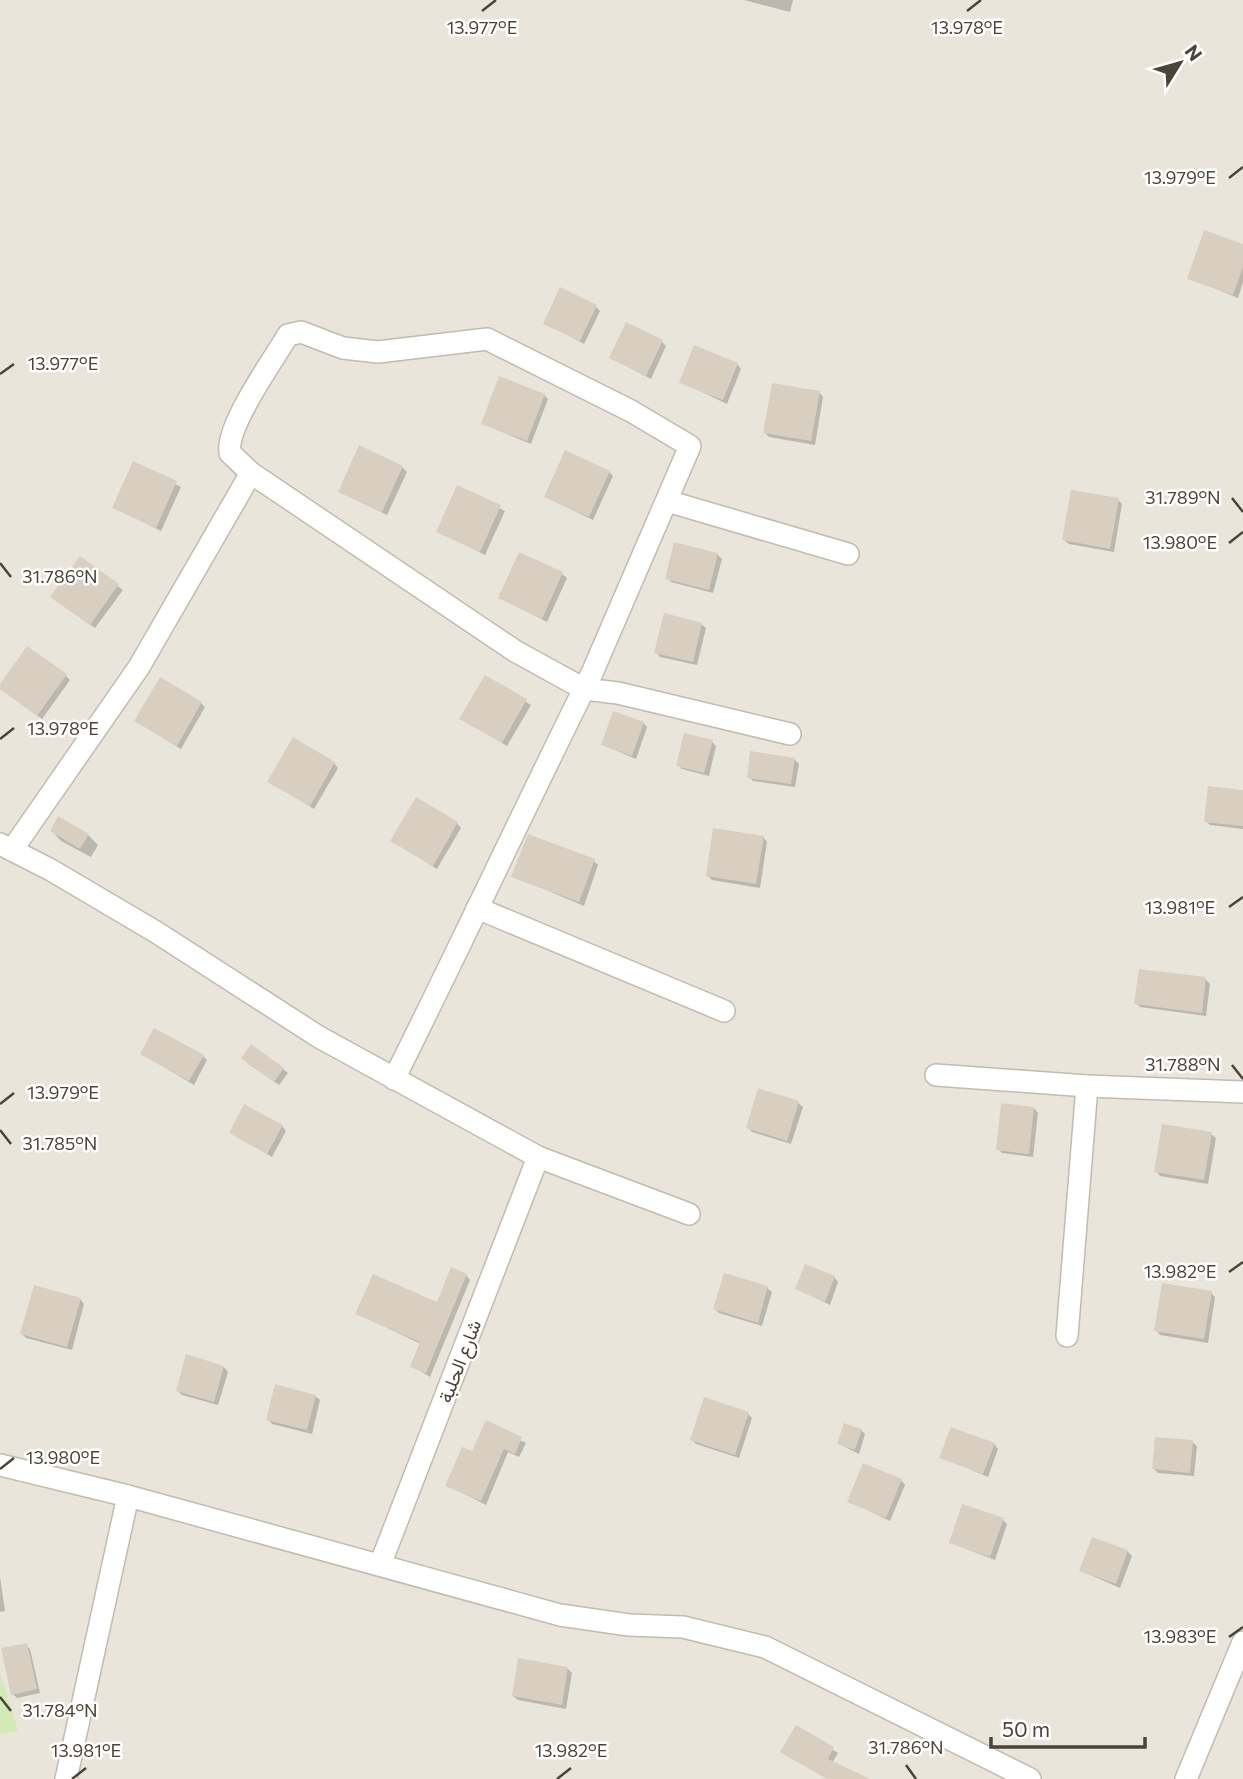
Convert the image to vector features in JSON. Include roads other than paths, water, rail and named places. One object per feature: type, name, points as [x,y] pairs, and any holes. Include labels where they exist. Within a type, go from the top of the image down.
[{"type":"street","points":[[394,1079],[584,689],[689,454],[690,446],[686,441],[487,339],[378,352],[342,348],[301,332],[288,335],[238,420],[229,443],[230,453],[251,473],[514,651],[584,689],[618,694],[790,734]]},
{"type":"street","points":[[251,473],[139,667],[6,847],[156,932],[319,1037],[538,1157],[690,1214]]},
{"type":"street","points":[[667,501],[848,554]]},
{"type":"street","points":[[477,908],[724,1011]]},
{"type":"street","points":[[936,1075],[1087,1086],[1243,1092]]},
{"type":"street","points":[[1067,1336],[1087,1086]]},
{"type":"street","name":"شارع الحلبة","points":[[380,1565],[538,1157]]},
{"type":"street","points":[[0,1465],[128,1496],[560,1615],[629,1625],[683,1626],[765,1647],[1030,1779]]},
{"type":"street","points":[[66,1779],[128,1496]]},
{"type":"street","points":[[1186,1779],[1243,1642]]}]
